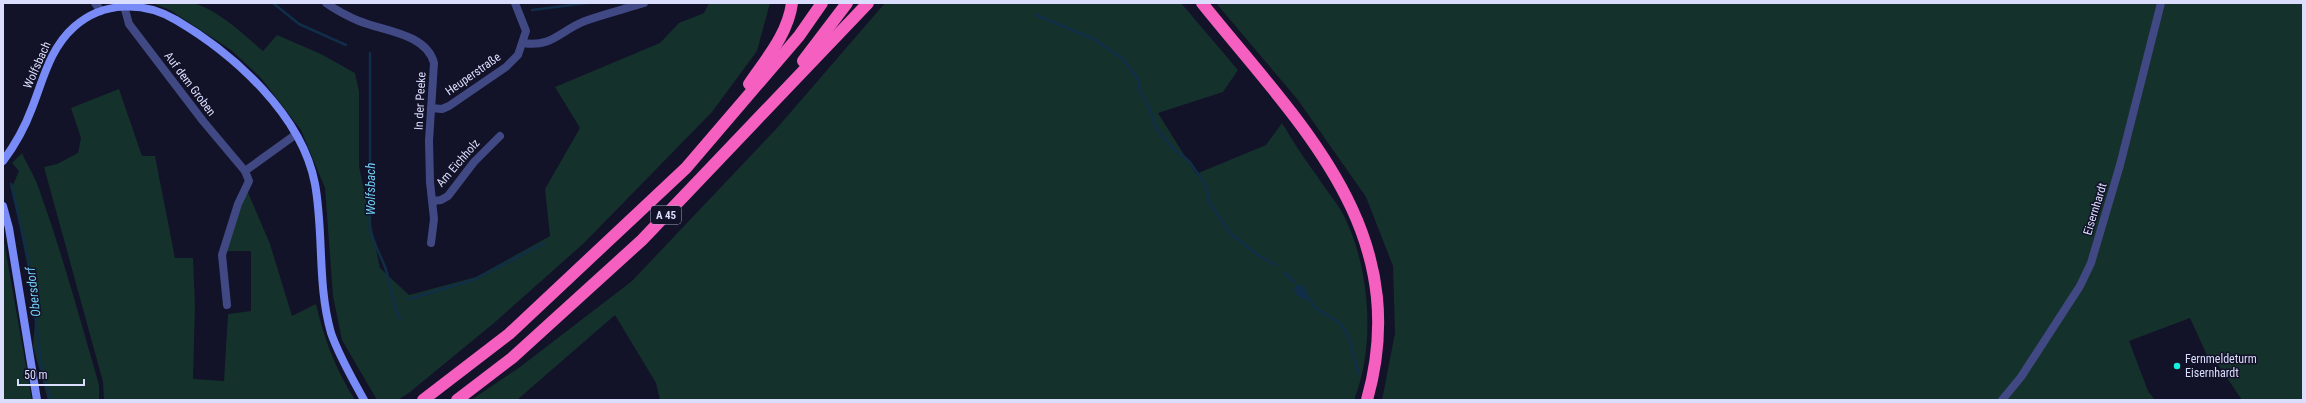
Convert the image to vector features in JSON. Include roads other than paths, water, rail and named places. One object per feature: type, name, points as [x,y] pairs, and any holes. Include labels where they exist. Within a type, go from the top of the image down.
[{"type":"highway","points":[[712,140],[778,42],[785,27],[792,3]]},
{"type":"highway","name":"A 45","points":[[424,400],[509,334],[681,173],[712,140],[799,36],[822,3]]},
{"type":"highway","name":"A 45","points":[[457,400],[512,358],[631,251],[700,182],[758,119],[847,3]]},
{"type":"highway","points":[[758,119],[868,3]]},
{"type":"highway","points":[[1202,3],[1314,142],[1342,187],[1359,223],[1371,259],[1378,308],[1376,358],[1367,400]]},
{"type":"main road","name":"Wolfsbach","points":[[3,161],[26,122],[47,66],[58,46],[76,25],[101,11],[124,6],[144,7],[164,14],[190,28],[225,53],[248,73],[279,109],[307,157],[315,185],[325,303],[332,333],[347,370],[364,400]]},
{"type":"main road","points":[[3,206],[38,400]]},
{"type":"street","points":[[94,3],[101,11]]},
{"type":"street","name":"In der Peeke","points":[[326,3],[359,21],[410,38],[424,46],[432,56],[434,63],[429,158],[434,219],[430,243]]},
{"type":"street","points":[[515,3],[526,31],[523,44],[533,45],[547,42],[584,21],[644,3]]},
{"type":"street","name":"Eisernhardt","points":[[2002,400],[2021,377],[2080,286],[2091,263],[2120,165],[2161,3]]},
{"type":"street","name":"Auf dem Groben","points":[[124,6],[129,24],[203,121],[245,171]]},
{"type":"street","name":"Heuperstraße","points":[[431,108],[442,109],[449,106],[506,67],[518,55],[523,44]]},
{"type":"street","points":[[227,305],[222,255],[238,204],[249,181],[245,171],[295,135]]},
{"type":"street","name":"Am Eichholz","points":[[432,201],[441,200],[448,196],[474,162],[500,136]]},
{"type":"water","points":[[1298,284],[1305,287],[1309,298],[1305,300],[1295,294],[1294,289]]},
{"type":"waterway","points":[[273,3],[299,24],[346,45]]},
{"type":"waterway","points":[[532,10],[587,3]]},
{"type":"waterway","points":[[621,3],[627,5]]},
{"type":"waterway","points":[[1036,15],[1094,39],[1123,59],[1138,79],[1140,91],[1149,107],[1156,128],[1172,147],[1189,161],[1205,184],[1210,203],[1231,234],[1259,256],[1276,265]]},
{"type":"waterway","name":"Wolfsbach","points":[[370,53],[370,228],[385,267],[395,306],[400,319]]},
{"type":"waterway","name":"Obersdorf","points":[[11,184],[28,257],[42,371],[51,400]]},
{"type":"waterway","points":[[409,299],[473,280],[544,243]]},
{"type":"waterway","points":[[1285,273],[1294,282]]},
{"type":"waterway","points":[[1309,298],[1316,308],[1336,320],[1344,328],[1359,374]]},
{"type":"place","name":"Fernmeldeturm Eisernhardt","points":[[2177,366]]}]
